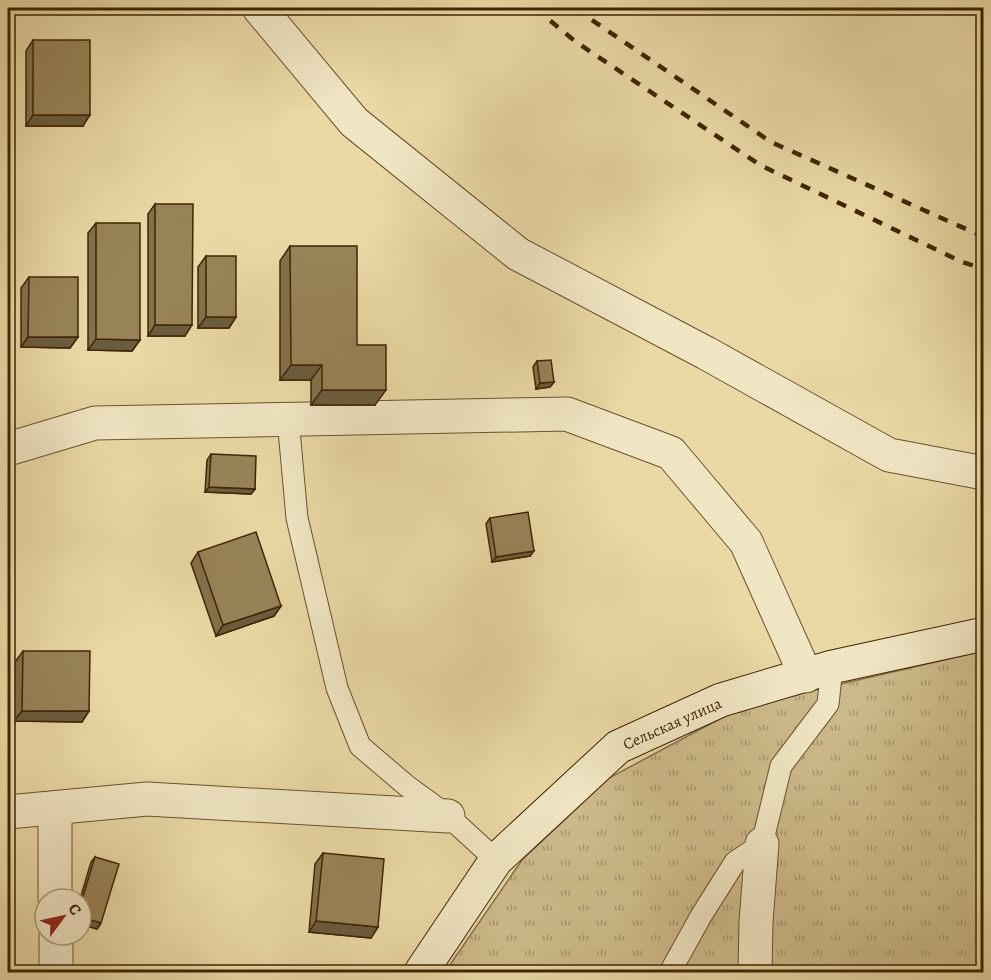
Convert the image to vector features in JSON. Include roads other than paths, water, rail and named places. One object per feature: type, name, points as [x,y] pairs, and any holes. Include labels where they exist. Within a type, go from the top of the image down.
[{"type":"street","points":[[259,8],[354,122],[518,254],[706,353],[889,455],[984,473]]},
{"type":"street","points":[[10,446],[95,423],[567,414],[671,453],[746,542],[819,672]]},
{"type":"street","name":"Сельская улица","points":[[421,972],[496,860],[618,747],[721,700],[819,672],[984,634]]},
{"type":"street","points":[[8,812],[147,799],[448,816]]},
{"type":"street","points":[[55,808],[55,887]]},
{"type":"street","points":[[755,972],[762,844]]},
{"type":"street","points":[[56,947],[56,972]]},
{"type":"lane","points":[[288,419],[297,518],[337,688],[360,746],[407,786],[448,816],[496,860]]},
{"type":"lane","points":[[670,972],[701,916],[735,862],[762,844],[781,766],[828,704],[819,672]]},
{"type":"railway","points":[[535,8],[576,42],[760,165],[962,262],[984,269]]},
{"type":"railway","points":[[576,8],[771,142],[984,237]]}]
